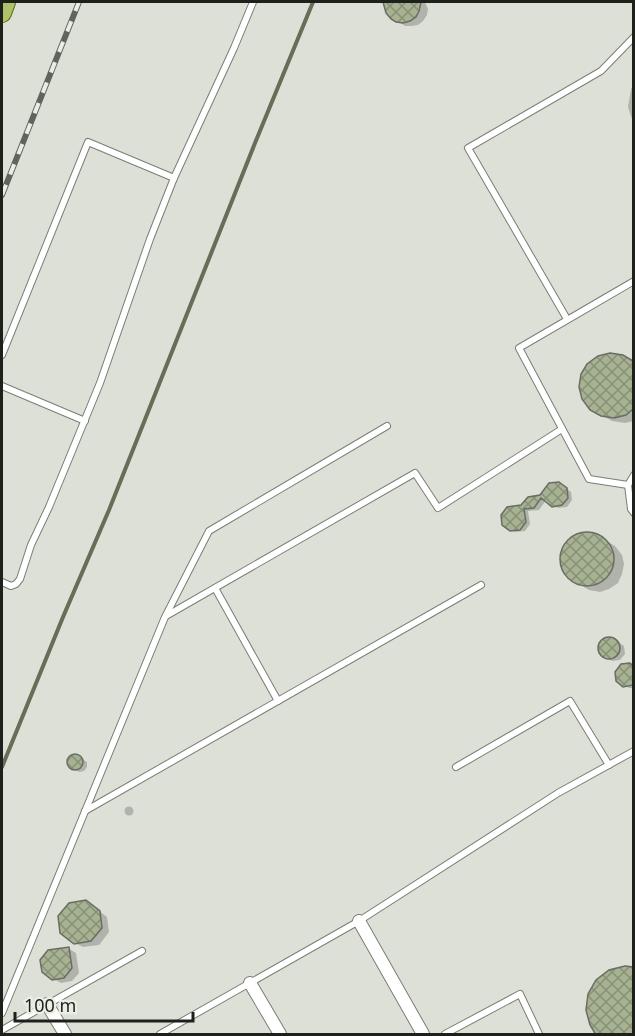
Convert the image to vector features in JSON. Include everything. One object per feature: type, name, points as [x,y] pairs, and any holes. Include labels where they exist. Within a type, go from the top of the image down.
[{"type":"main road","points":[[2,13],[6,2]]},
{"type":"street","points":[[359,921],[423,1035]]},
{"type":"street","points":[[250,983],[280,1035]]},
{"type":"street","points":[[47,1004],[65,1035]]},
{"type":"lane","points":[[2,582],[11,586],[20,579],[31,545],[100,383],[150,239],[174,178],[253,2]]},
{"type":"lane","points":[[567,319],[468,148],[601,71],[633,37]]},
{"type":"lane","points":[[2,355],[88,142],[174,178]]},
{"type":"lane","points":[[628,485],[589,479],[519,348],[633,281]]},
{"type":"lane","points":[[2,386],[85,421]]},
{"type":"lane","points":[[2,1012],[165,617],[209,531],[387,426]]},
{"type":"lane","points":[[165,617],[416,473],[438,508],[562,429]]},
{"type":"lane","points":[[633,475],[628,485],[633,513]]},
{"type":"lane","points":[[85,812],[481,585]]},
{"type":"lane","points":[[215,588],[278,701]]},
{"type":"lane","points":[[456,767],[570,701],[609,765]]},
{"type":"lane","points":[[160,1035],[359,921],[558,793],[633,751]]},
{"type":"lane","points":[[2,1030],[142,951]]},
{"type":"lane","points":[[445,1035],[520,994],[539,1035]]},
{"type":"building","points":[[383,2],[421,2],[416,17],[403,23],[391,19],[386,13]]},
{"type":"building","points":[[610,353],[623,355],[633,361],[633,409],[626,415],[614,418],[601,416],[590,410],[582,399],[579,387],[581,374],[587,364],[598,356]]},
{"type":"building","points":[[559,482],[567,488],[568,498],[562,505],[552,507],[541,498],[534,508],[524,509],[526,522],[520,530],[510,531],[502,525],[501,515],[507,507],[521,505],[528,497],[540,495],[549,483]]},
{"type":"building","points":[[582,532],[592,532],[602,536],[610,544],[614,559],[610,574],[602,582],[592,586],[582,586],[572,582],[564,574],[560,564],[560,554],[564,544],[572,536]]},
{"type":"building","points":[[609,637],[617,640],[620,648],[617,656],[609,659],[601,656],[598,648],[601,640]]},
{"type":"building","points":[[630,663],[633,666],[633,685],[623,687],[616,681],[615,672],[621,664]]},
{"type":"building","points":[[75,754],[83,762],[75,770],[67,762]]},
{"type":"building","points":[[86,900],[100,911],[102,928],[91,941],[74,944],[60,933],[58,916],[69,903]]},
{"type":"building","points":[[69,947],[72,968],[64,978],[52,980],[42,972],[40,960],[48,950]]},
{"type":"building","points":[[625,966],[633,967],[633,1035],[596,1035],[590,1025],[586,1010],[588,994],[596,980],[609,970]]},
{"type":"waterway","points":[[2,767],[109,510],[313,2]]},
{"type":"railway","points":[[2,195],[79,2]]}]
